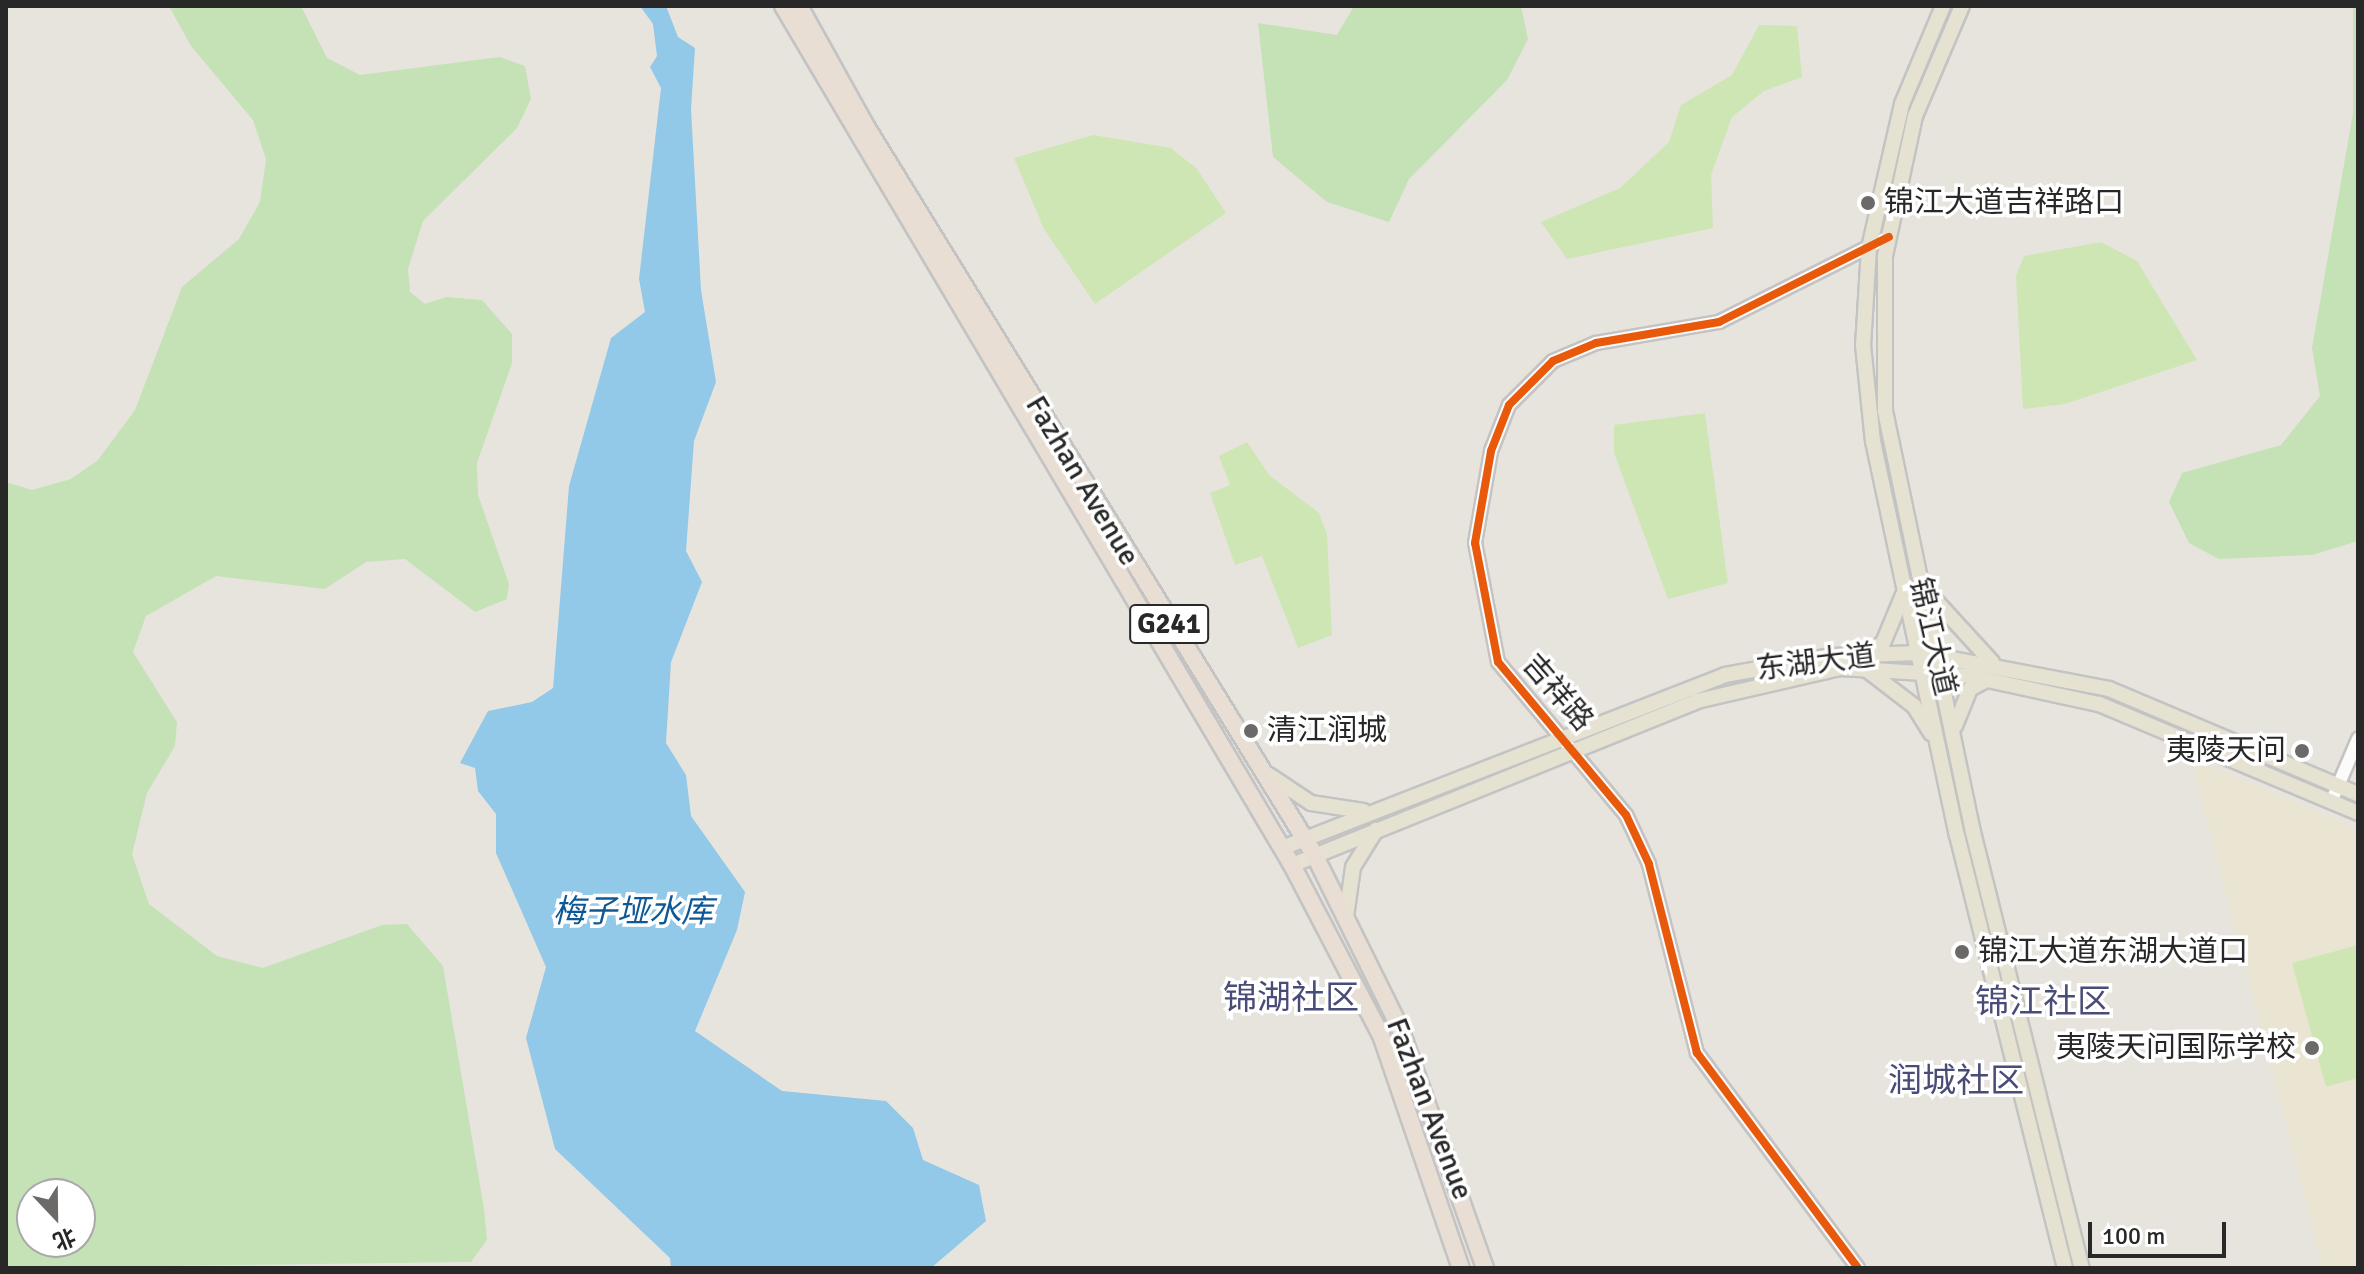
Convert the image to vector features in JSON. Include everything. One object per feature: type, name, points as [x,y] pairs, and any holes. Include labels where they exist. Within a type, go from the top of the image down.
[{"type":"highway","name":"Fazhan Avenue","points":[[783,6],[1292,865],[1381,1035],[1461,1268]]},
{"type":"highway","name":"Fazhan Avenue","points":[[799,6],[1254,763],[1314,854],[1400,1028],[1485,1268]]},
{"type":"main road","name":"锦江大道","points":[[1943,6],[1902,104],[1869,248],[1867,386],[1937,741],[2065,1268]]},
{"type":"main road","name":"锦江大道","points":[[1962,6],[1915,116],[1889,237],[1885,411],[1953,735],[2082,1268]]},
{"type":"main road","points":[[1920,582],[1956,631],[1992,662]]},
{"type":"main road","points":[[1904,583],[1900,617],[1883,643],[1865,662],[1914,706],[1937,741]]},
{"type":"main road","name":"东湖大道","points":[[1282,848],[1725,675],[1865,662],[1920,653],[1992,662],[2109,689],[2358,794]]},
{"type":"main road","name":"东湖大道","points":[[1292,865],[1697,701],[1865,662],[1986,680],[2099,704],[2358,813]]},
{"type":"main road","points":[[1953,735],[1959,704],[1986,680]]},
{"type":"main road","points":[[1254,763],[1311,803],[1371,811]]},
{"type":"main road","points":[[1346,918],[1353,867],[1377,829]]},
{"type":"street","name":"吉祥路","points":[[1858,1268],[1714,1086],[1697,1053],[1649,864],[1626,815],[1575,750],[1498,662],[1482,597],[1475,543],[1491,451],[1509,405],[1553,361],[1596,343],[1719,322],[1889,237]]},
{"type":"street","points":[[2331,802],[2358,739]]},
{"type":"shaded area","name":"夷陵天问国际学校","points":[[2191,758],[2358,829],[2358,1268],[2323,1268]]},
{"type":"green space","points":[[169,6],[301,6],[327,58],[360,75],[500,57],[525,66],[531,99],[517,128],[423,221],[408,269],[410,292],[425,304],[446,297],[482,300],[512,334],[512,363],[477,463],[478,495],[509,584],[507,599],[475,612],[405,559],[366,562],[325,589],[216,576],[146,616],[133,652],[177,722],[175,746],[147,793],[132,854],[149,904],[217,956],[263,968],[382,925],[407,924],[443,966],[487,1240],[471,1262],[6,1268],[6,482],[32,490],[71,479],[98,460],[135,410],[182,287],[239,239],[260,202],[266,159],[253,120],[191,46]]},
{"type":"green space","points":[[1354,6],[1521,6],[1528,39],[1507,80],[1409,179],[1389,222],[1327,202],[1273,157],[1258,23],[1337,35]]},
{"type":"green space","points":[[2353,6],[2358,6],[2358,541],[2312,555],[2219,559],[2189,543],[2169,502],[2182,473],[2281,445],[2320,396],[2312,348],[2353,113]]},
{"type":"green space","points":[[1759,25],[1797,26],[1802,77],[1764,91],[1732,117],[1711,175],[1713,228],[1567,259],[1541,222],[1620,188],[1669,142],[1681,105],[1732,75]]},
{"type":"green space","points":[[1093,135],[1171,148],[1197,169],[1226,213],[1095,304],[1044,229],[1014,158]]},
{"type":"green space","points":[[2101,242],[2137,261],[2197,360],[2065,404],[2023,409],[2016,276],[2024,256]]},
{"type":"green space","points":[[1705,413],[1728,583],[1668,599],[1614,453],[1614,425]]},
{"type":"green space","points":[[1247,442],[1269,475],[1319,513],[1327,534],[1332,635],[1298,648],[1262,556],[1235,565],[1210,493],[1230,485],[1219,456]]},
{"type":"green space","points":[[2358,945],[2358,1078],[2326,1087],[2292,963]]},
{"type":"water","name":"梅子垭水库","points":[[640,6],[666,6],[678,37],[695,48],[691,109],[701,290],[716,382],[694,441],[686,551],[702,582],[671,662],[666,743],[686,775],[691,816],[745,892],[737,930],[695,1031],[782,1091],[886,1101],[913,1128],[923,1160],[979,1185],[986,1221],[931,1268],[671,1268],[670,1258],[555,1149],[526,1038],[546,967],[496,853],[496,814],[478,791],[475,768],[460,763],[488,711],[532,702],[553,688],[569,486],[611,338],[645,312],[639,279],[661,88],[650,67],[657,56],[653,24]]},
{"type":"cycle path","points":[[1858,1268],[1697,1053],[1649,864],[1626,815],[1498,662],[1475,543],[1491,451],[1509,405],[1553,361],[1596,343],[1719,322],[1889,237]]},
{"type":"place","name":"锦江大道吉祥路口","points":[[1868,203]]},
{"type":"place","name":"清江润城","points":[[1251,731]]},
{"type":"place","name":"夷陵天问","points":[[2302,751]]},
{"type":"place","name":"锦江大道东湖大道口","points":[[1962,952]]},
{"type":"place","name":"夷陵天问国际学校","points":[[2312,1048]]},
{"type":"district","name":"锦湖社区","points":[[1291,999]]},
{"type":"district","name":"锦江社区","points":[[2043,1003]]},
{"type":"district","name":"润城社区","points":[[1956,1082]]}]
